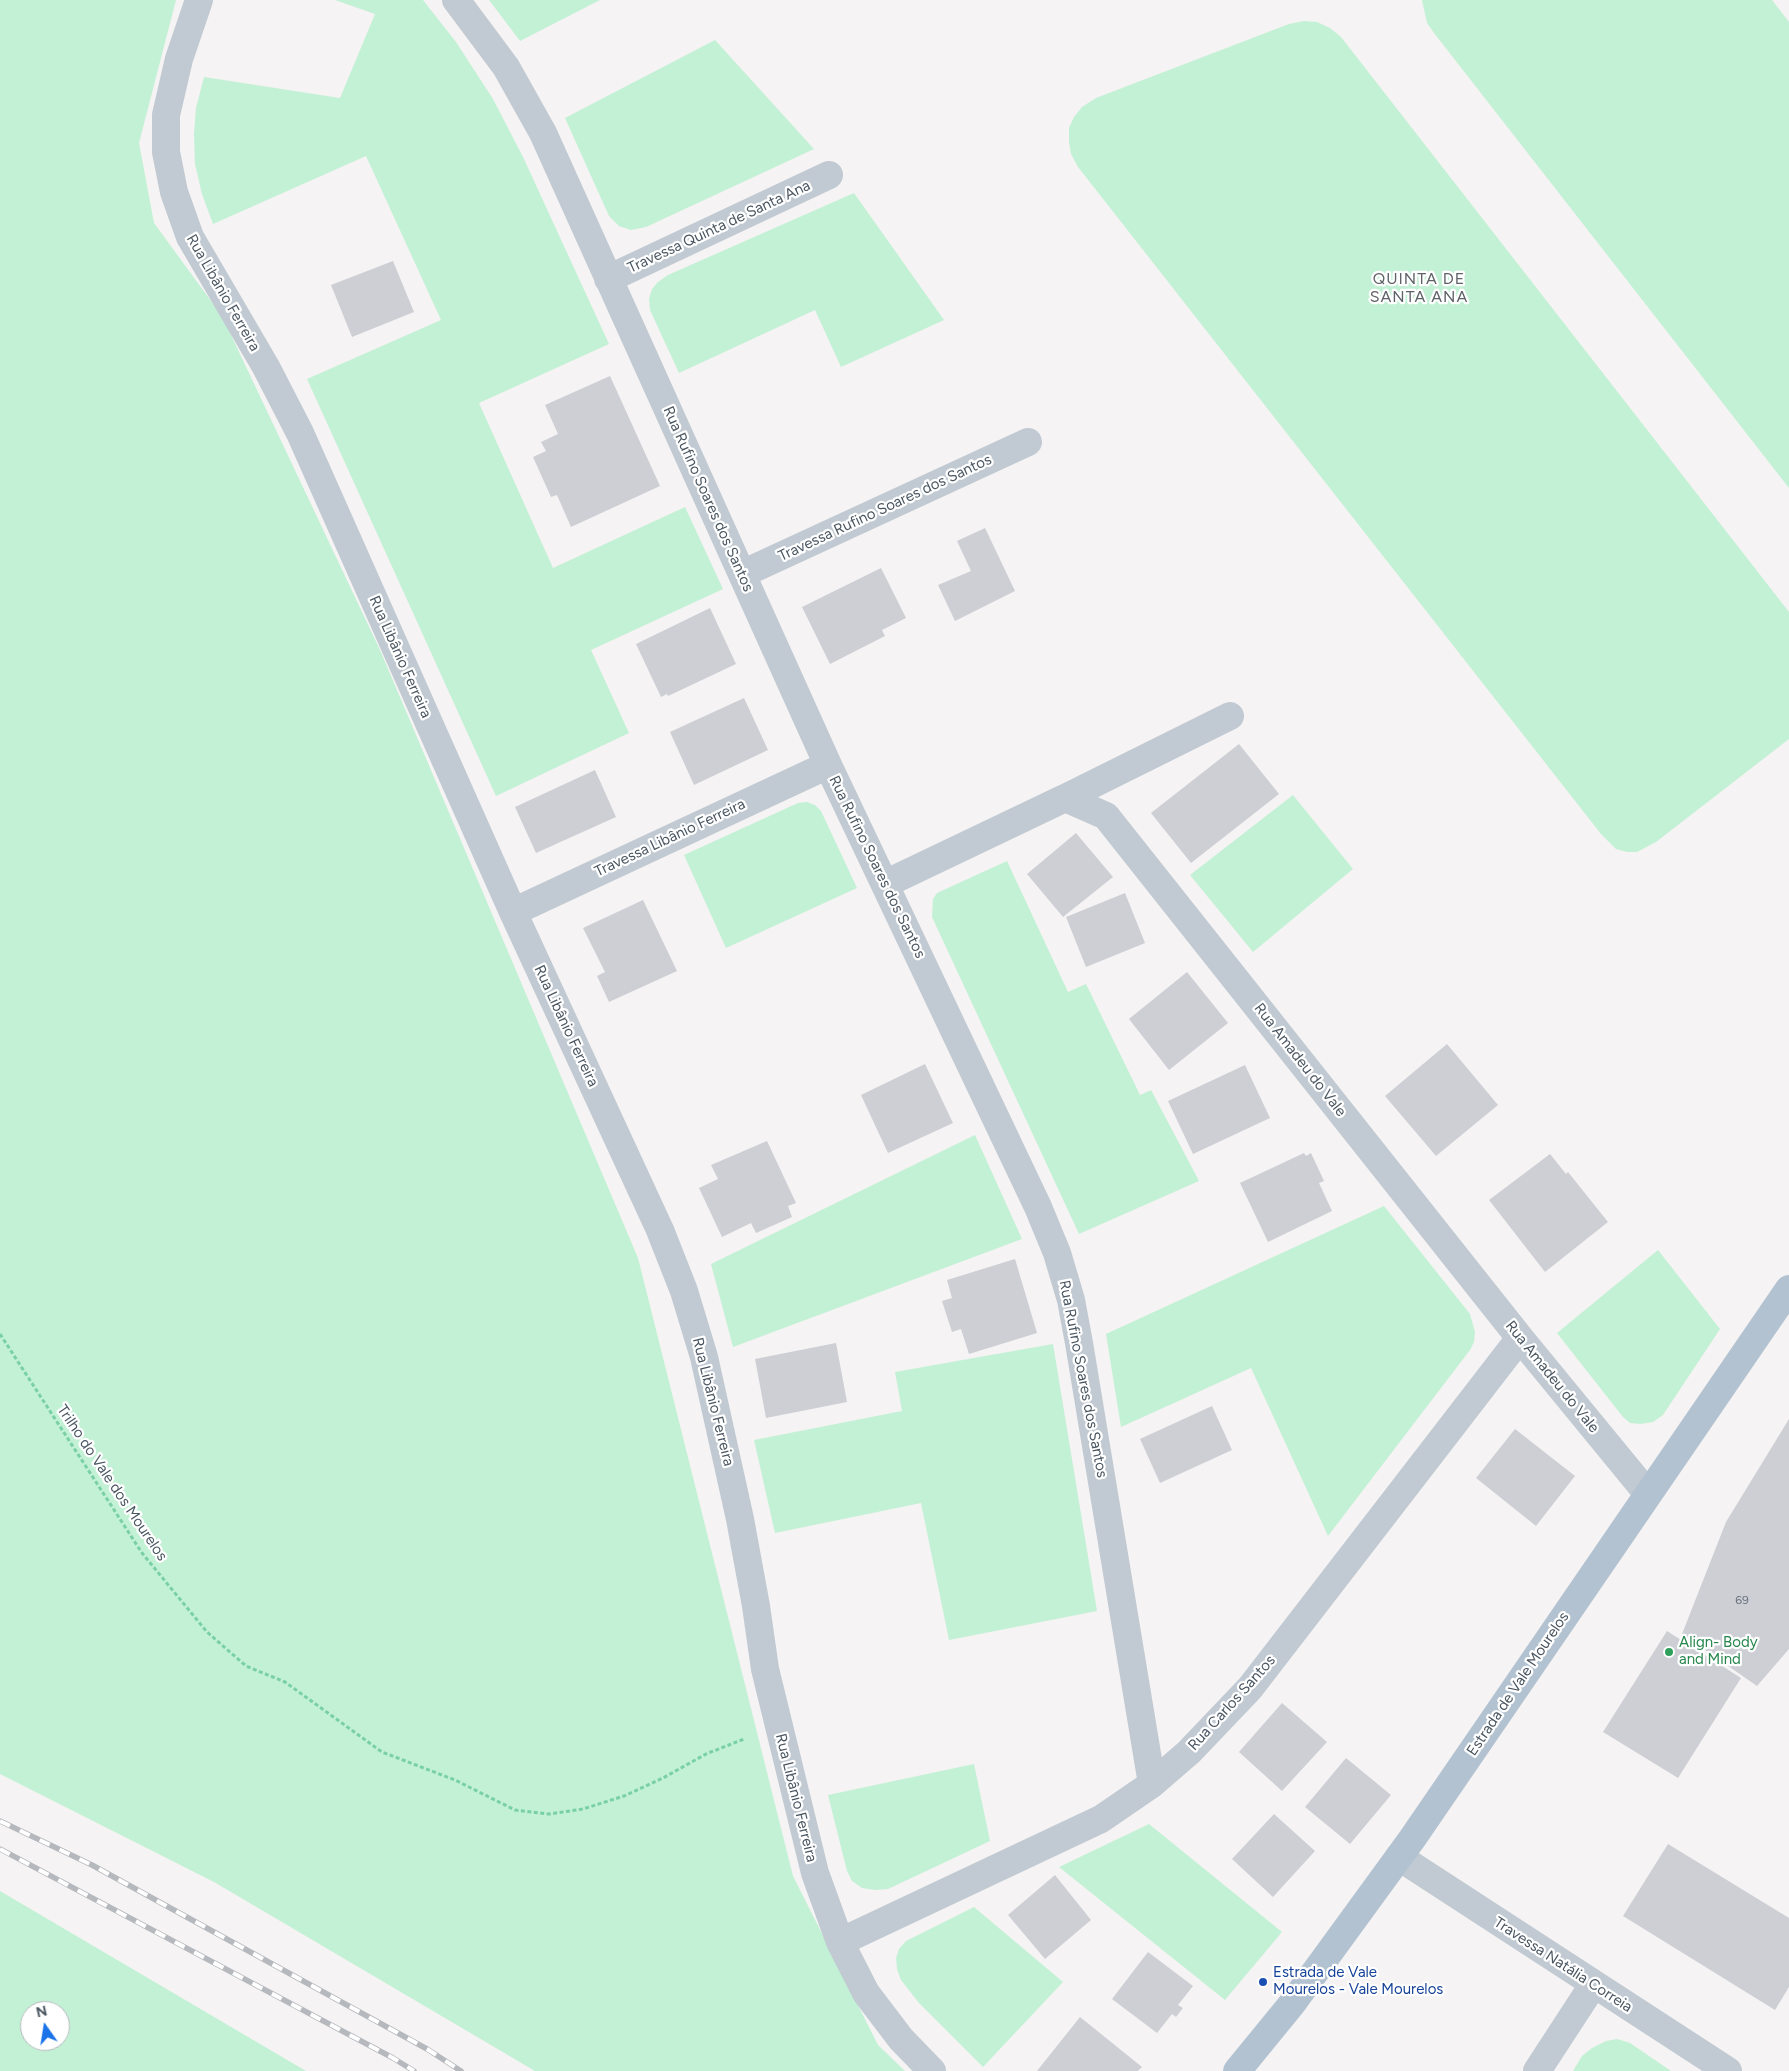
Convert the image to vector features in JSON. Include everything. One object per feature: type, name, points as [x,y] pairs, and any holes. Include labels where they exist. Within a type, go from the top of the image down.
[{"type":"main road","name":"Estrada de Vale Mourelos","points":[[1237,2071],[1291,2005],[1399,1857],[1789,1290]]},
{"type":"street","name":"Rua Libânio Ferreira","points":[[199,0],[179,59],[166,115],[166,152],[174,192],[190,237],[284,399],[513,912],[660,1230],[684,1291],[704,1357],[740,1518],[765,1669],[815,1873],[840,1942],[866,1993],[901,2039],[932,2071]]},
{"type":"street","name":"Rua Rufino Soares dos Santos","points":[[456,0],[506,67],[543,133],[828,765],[1038,1207],[1058,1253],[1071,1300],[1080,1344],[1152,1784]]},
{"type":"street","name":"Travessa Quinta de Santa Ana","points":[[608,279],[829,175]]},
{"type":"street","name":"Travessa Rufino Soares dos Santos","points":[[742,574],[1028,442]]},
{"type":"street","points":[[885,884],[1230,716]]},
{"type":"street","name":"Travessa Libânio Ferreira","points":[[513,912],[828,765]]},
{"type":"street","name":"Rua Amadeu do Vale","points":[[1065,798],[1106,816],[1520,1338],[1648,1494]]},
{"type":"street","name":"Rua Carlos Santos","points":[[840,1942],[1101,1819],[1152,1784],[1189,1752],[1250,1688],[1520,1338]]},
{"type":"street","name":"Travessa Natália Correia","points":[[1399,1857],[1592,1985],[1728,2071]]},
{"type":"street","points":[[1537,2071],[1592,1985]]},
{"type":"path","name":"Trilho do Vale dos Mourelos","points":[[0,1334],[142,1553],[208,1632],[246,1666],[285,1682],[382,1752],[456,1780],[514,1810],[549,1814],[583,1809],[624,1796],[663,1778],[706,1754],[742,1739],[779,1728]]},
{"type":"green space","points":[[0,0],[176,0],[139,143],[154,223],[222,316],[380,650],[638,1258],[793,1876],[878,2045],[905,2071],[535,2071],[214,1882],[0,1774]]},
{"type":"green space","points":[[335,0],[423,0],[456,42],[493,99],[523,157],[609,344],[479,403],[553,568],[685,507],[723,589],[591,650],[629,733],[496,796],[307,379],[441,320],[366,156],[213,224],[202,194],[195,164],[194,134],[196,108],[204,77],[340,98],[375,14]]},
{"type":"green space","points":[[489,0],[600,0],[520,41]]},
{"type":"green space","points":[[1422,0],[1772,0],[1789,22],[1789,488],[1434,33],[1427,23]]},
{"type":"green space","points":[[1304,21],[1317,22],[1330,28],[1341,37],[1789,612],[1789,739],[1656,842],[1637,852],[1616,849],[1601,834],[1078,167],[1071,154],[1069,128],[1074,117],[1082,107],[1096,98],[1289,24]]},
{"type":"green space","points":[[715,40],[814,149],[646,227],[631,230],[619,226],[609,216],[565,118]]},
{"type":"green space","points":[[854,193],[944,320],[841,367],[815,310],[679,373],[650,310],[649,299],[652,289],[658,282],[668,275]]},
{"type":"green space","points":[[1293,795],[1353,869],[1253,952],[1190,875]]},
{"type":"green space","points":[[807,802],[815,805],[821,811],[857,888],[726,948],[684,855],[798,803]]},
{"type":"green space","points":[[1007,861],[1068,992],[1086,984],[1140,1095],[1151,1090],[1199,1181],[1079,1234],[932,917],[933,899],[937,893]]},
{"type":"green space","points":[[975,1135],[1022,1239],[733,1347],[711,1264]]},
{"type":"green space","points":[[1384,1206],[1470,1314],[1475,1332],[1474,1342],[1470,1350],[1328,1536],[1251,1368],[1121,1427],[1106,1334]]},
{"type":"green space","points":[[1658,1250],[1720,1329],[1663,1415],[1653,1422],[1630,1423],[1623,1417],[1557,1333]]},
{"type":"green space","points":[[1053,1344],[1097,1611],[949,1640],[921,1503],[775,1533],[754,1440],[902,1411],[895,1372]]},
{"type":"green space","points":[[974,1764],[990,1841],[888,1889],[862,1888],[852,1881],[847,1871],[828,1795]]},
{"type":"green space","points":[[1149,1824],[1282,1932],[1225,2000],[1059,1867]]},
{"type":"green space","points":[[0,1891],[306,2071],[0,2071]]},
{"type":"green space","points":[[974,1907],[1063,1982],[983,2067],[919,2003],[901,1980],[896,1958],[899,1949],[906,1941]]},
{"type":"green space","points":[[1617,2039],[1630,2043],[1671,2071],[1573,2071],[1582,2056],[1592,2048],[1606,2041]]},
{"type":"building","points":[[393,261],[414,312],[352,337],[331,285]]},
{"type":"building","points":[[610,376],[660,486],[571,527],[557,495],[551,497],[533,457],[546,451],[541,442],[558,434],[545,405]]},
{"type":"building","points":[[985,528],[1015,591],[955,621],[938,585],[971,571],[957,541]]},
{"type":"building","points":[[881,568],[906,618],[882,630],[885,636],[830,664],[802,607]]},
{"type":"building","points":[[710,608],[736,664],[668,696],[667,694],[661,697],[636,644]]},
{"type":"building","points":[[744,698],[768,750],[694,785],[670,732]]},
{"type":"building","points":[[1239,744],[1279,794],[1191,863],[1151,813]]},
{"type":"building","points":[[595,770],[616,817],[536,853],[515,807]]},
{"type":"building","points":[[1076,833],[1113,877],[1063,917],[1027,874]]},
{"type":"building","points":[[1125,893],[1145,943],[1086,967],[1066,917]]},
{"type":"building","points":[[643,900],[677,971],[609,1002],[597,976],[605,972],[583,928]]},
{"type":"building","points":[[1187,972],[1228,1023],[1169,1070],[1129,1019]]},
{"type":"building","points":[[1447,1044],[1498,1105],[1436,1156],[1385,1096]]},
{"type":"building","points":[[925,1064],[953,1123],[888,1153],[861,1095]]},
{"type":"building","points":[[1245,1065],[1270,1118],[1193,1154],[1168,1101]]},
{"type":"building","points":[[767,1141],[796,1203],[788,1206],[792,1217],[756,1233],[751,1223],[722,1237],[699,1188],[718,1179],[711,1165]]},
{"type":"building","points":[[1304,1153],[1306,1156],[1311,1153],[1324,1181],[1319,1183],[1332,1211],[1268,1242],[1240,1183]]},
{"type":"building","points":[[1550,1154],[1566,1174],[1568,1172],[1608,1222],[1545,1272],[1489,1200]]},
{"type":"building","points":[[1015,1259],[1037,1333],[969,1354],[961,1329],[952,1332],[942,1301],[952,1298],[947,1280]]},
{"type":"building","points":[[836,1343],[847,1402],[766,1418],[755,1359]]},
{"type":"building","points":[[1212,1406],[1232,1450],[1160,1483],[1140,1439]]},
{"type":"building","points":[[1789,1419],[1789,1649],[1757,1686],[1682,1634],[1726,1522]]},
{"type":"building","points":[[1515,1429],[1575,1476],[1536,1526],[1476,1478]]},
{"type":"building","points":[[1667,1631],[1741,1678],[1678,1778],[1603,1732]]},
{"type":"building","points":[[1282,1703],[1327,1742],[1282,1791],[1239,1752]]},
{"type":"building","points":[[1346,1758],[1391,1795],[1350,1844],[1305,1807]]},
{"type":"building","points":[[1274,1814],[1315,1851],[1273,1897],[1232,1859]]},
{"type":"building","points":[[1668,1844],[1789,1918],[1789,1987],[1775,2010],[1623,1916]]},
{"type":"building","points":[[1055,1875],[1091,1920],[1045,1959],[1008,1915]]},
{"type":"building","points":[[1148,1952],[1193,1986],[1178,2005],[1183,2008],[1176,2017],[1172,2014],[1157,2033],[1112,1999]]},
{"type":"building","points":[[1080,2017],[1142,2067],[1138,2071],[1037,2071]]},
{"type":"railway","points":[[0,1821],[92,1865],[427,2049],[461,2071]]},
{"type":"railway","points":[[0,1849],[393,2058],[414,2071]]},
{"type":"place","name":"Align- Body and Mind","points":[[1669,1652]]},
{"type":"place","name":"Estrada de Vale Mourelos - Vale Mourelos","points":[[1263,1982]]},
{"type":"district","name":"QUINTA DE SANTA ANA","points":[[1419,288]]}]
